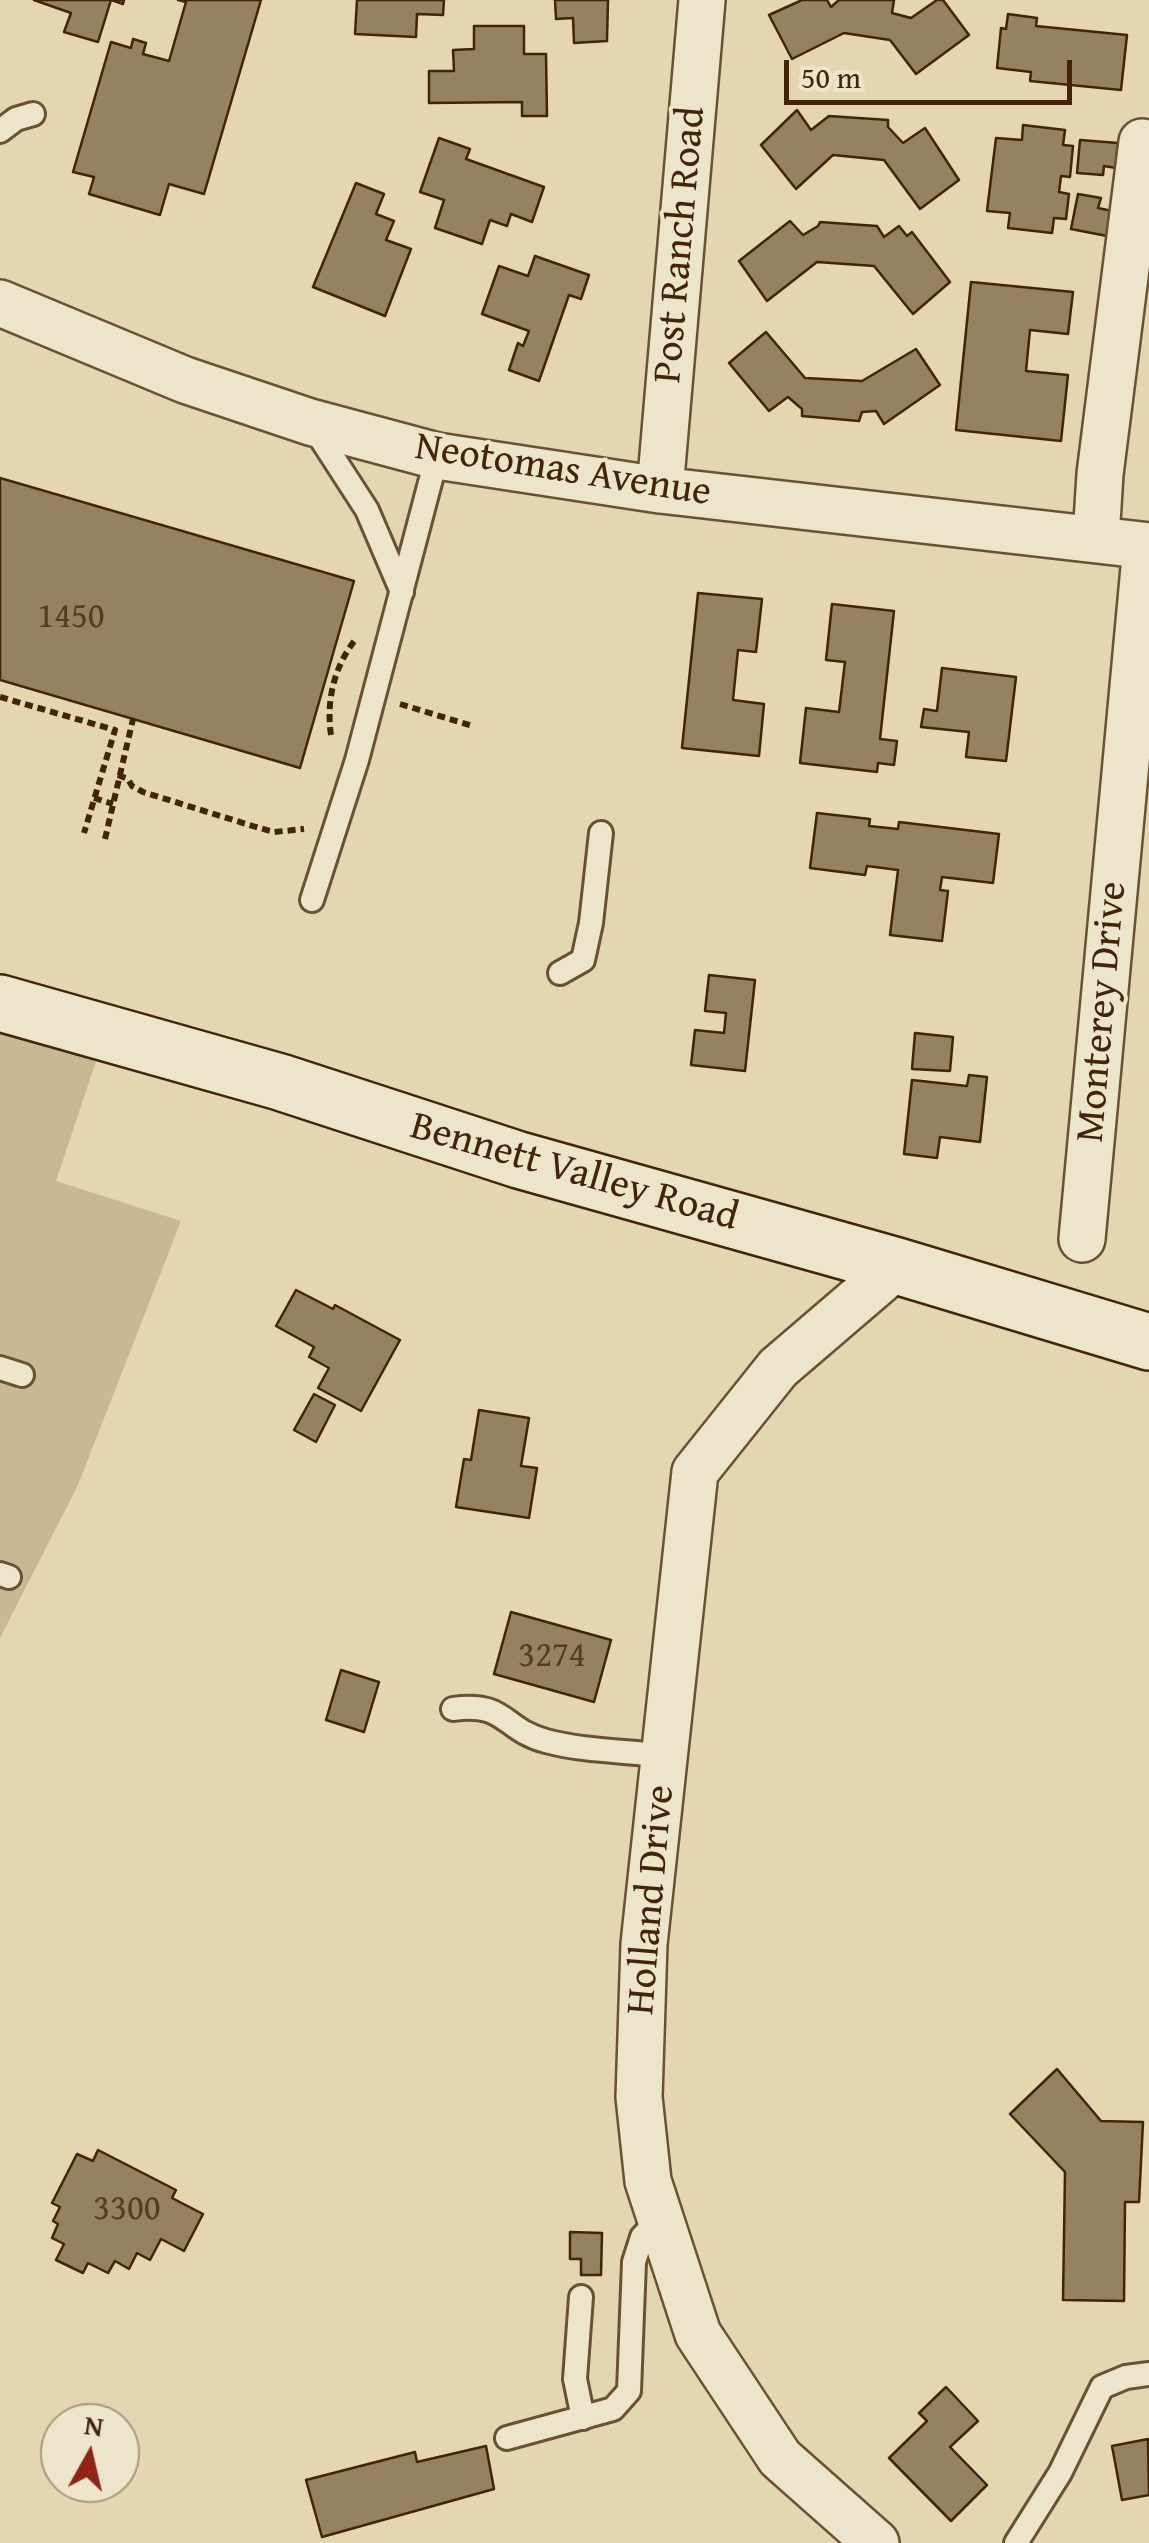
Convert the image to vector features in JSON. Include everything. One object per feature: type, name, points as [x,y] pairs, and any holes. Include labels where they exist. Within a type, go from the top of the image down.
[{"type":"street","name":"Post Ranch Road","points":[[660,490],[702,0]]},
{"type":"street","points":[[1096,538],[1100,474],[1142,142]]},
{"type":"street","name":"Neotomas Avenue","points":[[0,303],[185,380],[310,422],[437,456],[660,490],[1148,546]]},
{"type":"street","name":"Monterey Drive","points":[[1082,1240],[1136,800],[1148,546]]},
{"type":"street","name":"Bennett Valley Road","points":[[0,1003],[280,1082],[520,1160],[1149,1342]]},
{"type":"street","name":"Holland Drive","points":[[876,2543],[780,2458],[698,2334],[648,2181],[639,2097],[644,1944],[695,1472],[778,1368],[897,1266]]},
{"type":"lane","points":[[0,131],[16,119],[33,114]]},
{"type":"lane","points":[[310,422],[368,510],[402,592]]},
{"type":"lane","points":[[312,900],[357,760],[437,456]]},
{"type":"lane","points":[[560,973],[583,960],[600,833]]},
{"type":"lane","points":[[452,1709],[476,1706],[495,1710],[524,1732],[546,1742],[664,1756]]},
{"type":"lane","points":[[507,2438],[613,2409],[629,2391],[634,2262],[642,2237],[660,2218]]},
{"type":"lane","points":[[581,2296],[575,2379],[582,2418]]},
{"type":"lane","points":[[1016,2543],[1060,2473],[1102,2386],[1149,2374]]},
{"type":"path","points":[[332,740],[328,710],[337,691],[341,660],[365,627]]},
{"type":"path","points":[[324,688],[337,691]]},
{"type":"path","points":[[0,697],[115,730],[84,832]]},
{"type":"path","points":[[394,702],[472,726]]},
{"type":"path","points":[[106,839],[133,719]]},
{"type":"path","points":[[118,775],[128,778],[132,786],[143,792],[256,827],[299,832],[313,824]]},
{"type":"path","points":[[94,798],[113,804]]},
{"type":"shaded area","points":[[0,1025],[98,1055],[56,1181],[181,1221],[78,1485],[0,1638]]},
{"type":"building","points":[[34,0],[111,0],[98,42],[64,32],[71,13]]},
{"type":"building","points":[[178,0],[261,0],[204,194],[169,184],[160,215],[89,194],[94,177],[73,172],[111,42],[131,48],[133,39],[146,43],[143,54],[169,61],[186,2]]},
{"type":"building","points":[[357,0],[444,0],[443,15],[417,14],[416,37],[355,34]]},
{"type":"building","points":[[555,0],[608,0],[607,41],[574,43],[573,18],[556,19]]},
{"type":"building","points":[[802,0],[827,0],[831,7],[839,0],[894,0],[892,13],[911,18],[943,0],[969,35],[916,74],[890,40],[844,33],[792,59],[769,15]]},
{"type":"building","points":[[1008,14],[1037,18],[1036,26],[1127,35],[1121,90],[1030,81],[1031,72],[997,68],[1001,28],[1006,29]]},
{"type":"building","points":[[474,26],[524,26],[524,54],[546,54],[547,116],[522,116],[522,102],[429,103],[429,71],[454,71],[453,50],[474,49]]},
{"type":"building","points":[[797,110],[811,130],[829,116],[888,120],[888,127],[903,143],[925,128],[959,180],[920,209],[884,160],[833,155],[796,189],[761,145]]},
{"type":"building","points":[[1023,125],[1065,130],[1063,145],[1073,146],[1070,177],[1061,176],[1059,192],[1069,194],[1066,219],[1054,218],[1052,233],[1008,228],[1010,213],[987,211],[996,138],[1022,140]]},
{"type":"building","points":[[439,138],[470,149],[466,159],[544,187],[532,222],[511,214],[507,226],[490,220],[482,244],[435,228],[444,200],[420,192]]},
{"type":"building","points":[[1080,140],[1118,143],[1116,168],[1104,166],[1103,175],[1077,173]]},
{"type":"building","points":[[356,183],[384,194],[376,214],[394,221],[386,240],[411,249],[385,316],[313,287]]},
{"type":"building","points":[[1078,194],[1101,198],[1098,208],[1112,211],[1107,236],[1071,229]]},
{"type":"building","points":[[790,221],[803,235],[820,222],[877,226],[884,237],[899,226],[907,236],[912,232],[950,282],[913,314],[874,266],[817,262],[767,301],[739,261]]},
{"type":"building","points":[[535,256],[589,275],[581,299],[569,295],[539,381],[509,370],[518,343],[523,346],[529,331],[482,314],[499,266],[528,276]]},
{"type":"building","points":[[971,282],[1073,292],[1068,334],[1030,330],[1026,371],[1068,375],[1061,441],[956,430]]},
{"type":"building","points":[[766,332],[805,378],[862,381],[916,349],[940,385],[884,424],[876,411],[862,412],[859,421],[802,416],[802,409],[788,397],[769,411],[729,363]]},
{"type":"building","points":[[0,478],[354,581],[300,768],[0,680]]},
{"type":"building","points":[[698,593],[762,599],[756,652],[738,650],[733,700],[764,704],[759,756],[682,748]]},
{"type":"building","points":[[832,604],[894,611],[880,739],[897,741],[894,765],[878,763],[877,772],[800,763],[806,708],[839,712],[845,662],[826,660]]},
{"type":"building","points":[[942,668],[1016,677],[1006,761],[966,757],[969,732],[921,727],[924,709],[937,711]]},
{"type":"building","points":[[817,813],[870,819],[869,826],[898,829],[899,822],[999,834],[993,883],[942,877],[940,890],[948,891],[942,941],[890,935],[898,870],[867,866],[865,875],[810,868]]},
{"type":"building","points":[[709,975],[755,980],[745,1071],[691,1065],[695,1030],[724,1033],[726,1013],[705,1011]]},
{"type":"building","points":[[915,1033],[953,1037],[950,1071],[912,1069]]},
{"type":"building","points":[[969,1075],[987,1077],[980,1142],[940,1137],[937,1158],[904,1154],[912,1080],[967,1086]]},
{"type":"building","points":[[296,1290],[333,1309],[335,1305],[400,1340],[361,1411],[318,1388],[329,1368],[309,1357],[314,1347],[276,1326]]},
{"type":"building","points":[[314,1394],[335,1405],[316,1442],[294,1430]]},
{"type":"building","points":[[479,1410],[529,1418],[521,1466],[537,1468],[529,1518],[456,1507],[464,1459],[471,1460]]},
{"type":"building","points":[[511,1612],[611,1640],[594,1702],[494,1674]]},
{"type":"building","points":[[341,1670],[379,1682],[364,1732],[326,1720]]},
{"type":"building","points":[[1057,2069],[1101,2121],[1143,2122],[1139,2202],[1125,2202],[1124,2301],[1063,2300],[1065,2172],[1010,2114]]},
{"type":"building","points":[[98,2150],[176,2190],[172,2198],[203,2214],[184,2251],[161,2239],[150,2260],[137,2253],[129,2269],[115,2261],[108,2273],[88,2263],[83,2273],[56,2260],[64,2244],[52,2238],[58,2224],[53,2221],[60,2207],[52,2203],[77,2154],[93,2161]]},
{"type":"building","points":[[570,2232],[602,2233],[601,2275],[581,2275],[581,2259],[570,2259]]},
{"type":"building","points":[[946,2387],[978,2421],[950,2447],[987,2485],[951,2521],[889,2458],[927,2421],[919,2413]]},
{"type":"building","points":[[1148,2439],[1149,2495],[1122,2500],[1112,2446]]},
{"type":"building","points":[[486,2446],[494,2489],[322,2537],[306,2480],[415,2452],[417,2462]]}]
